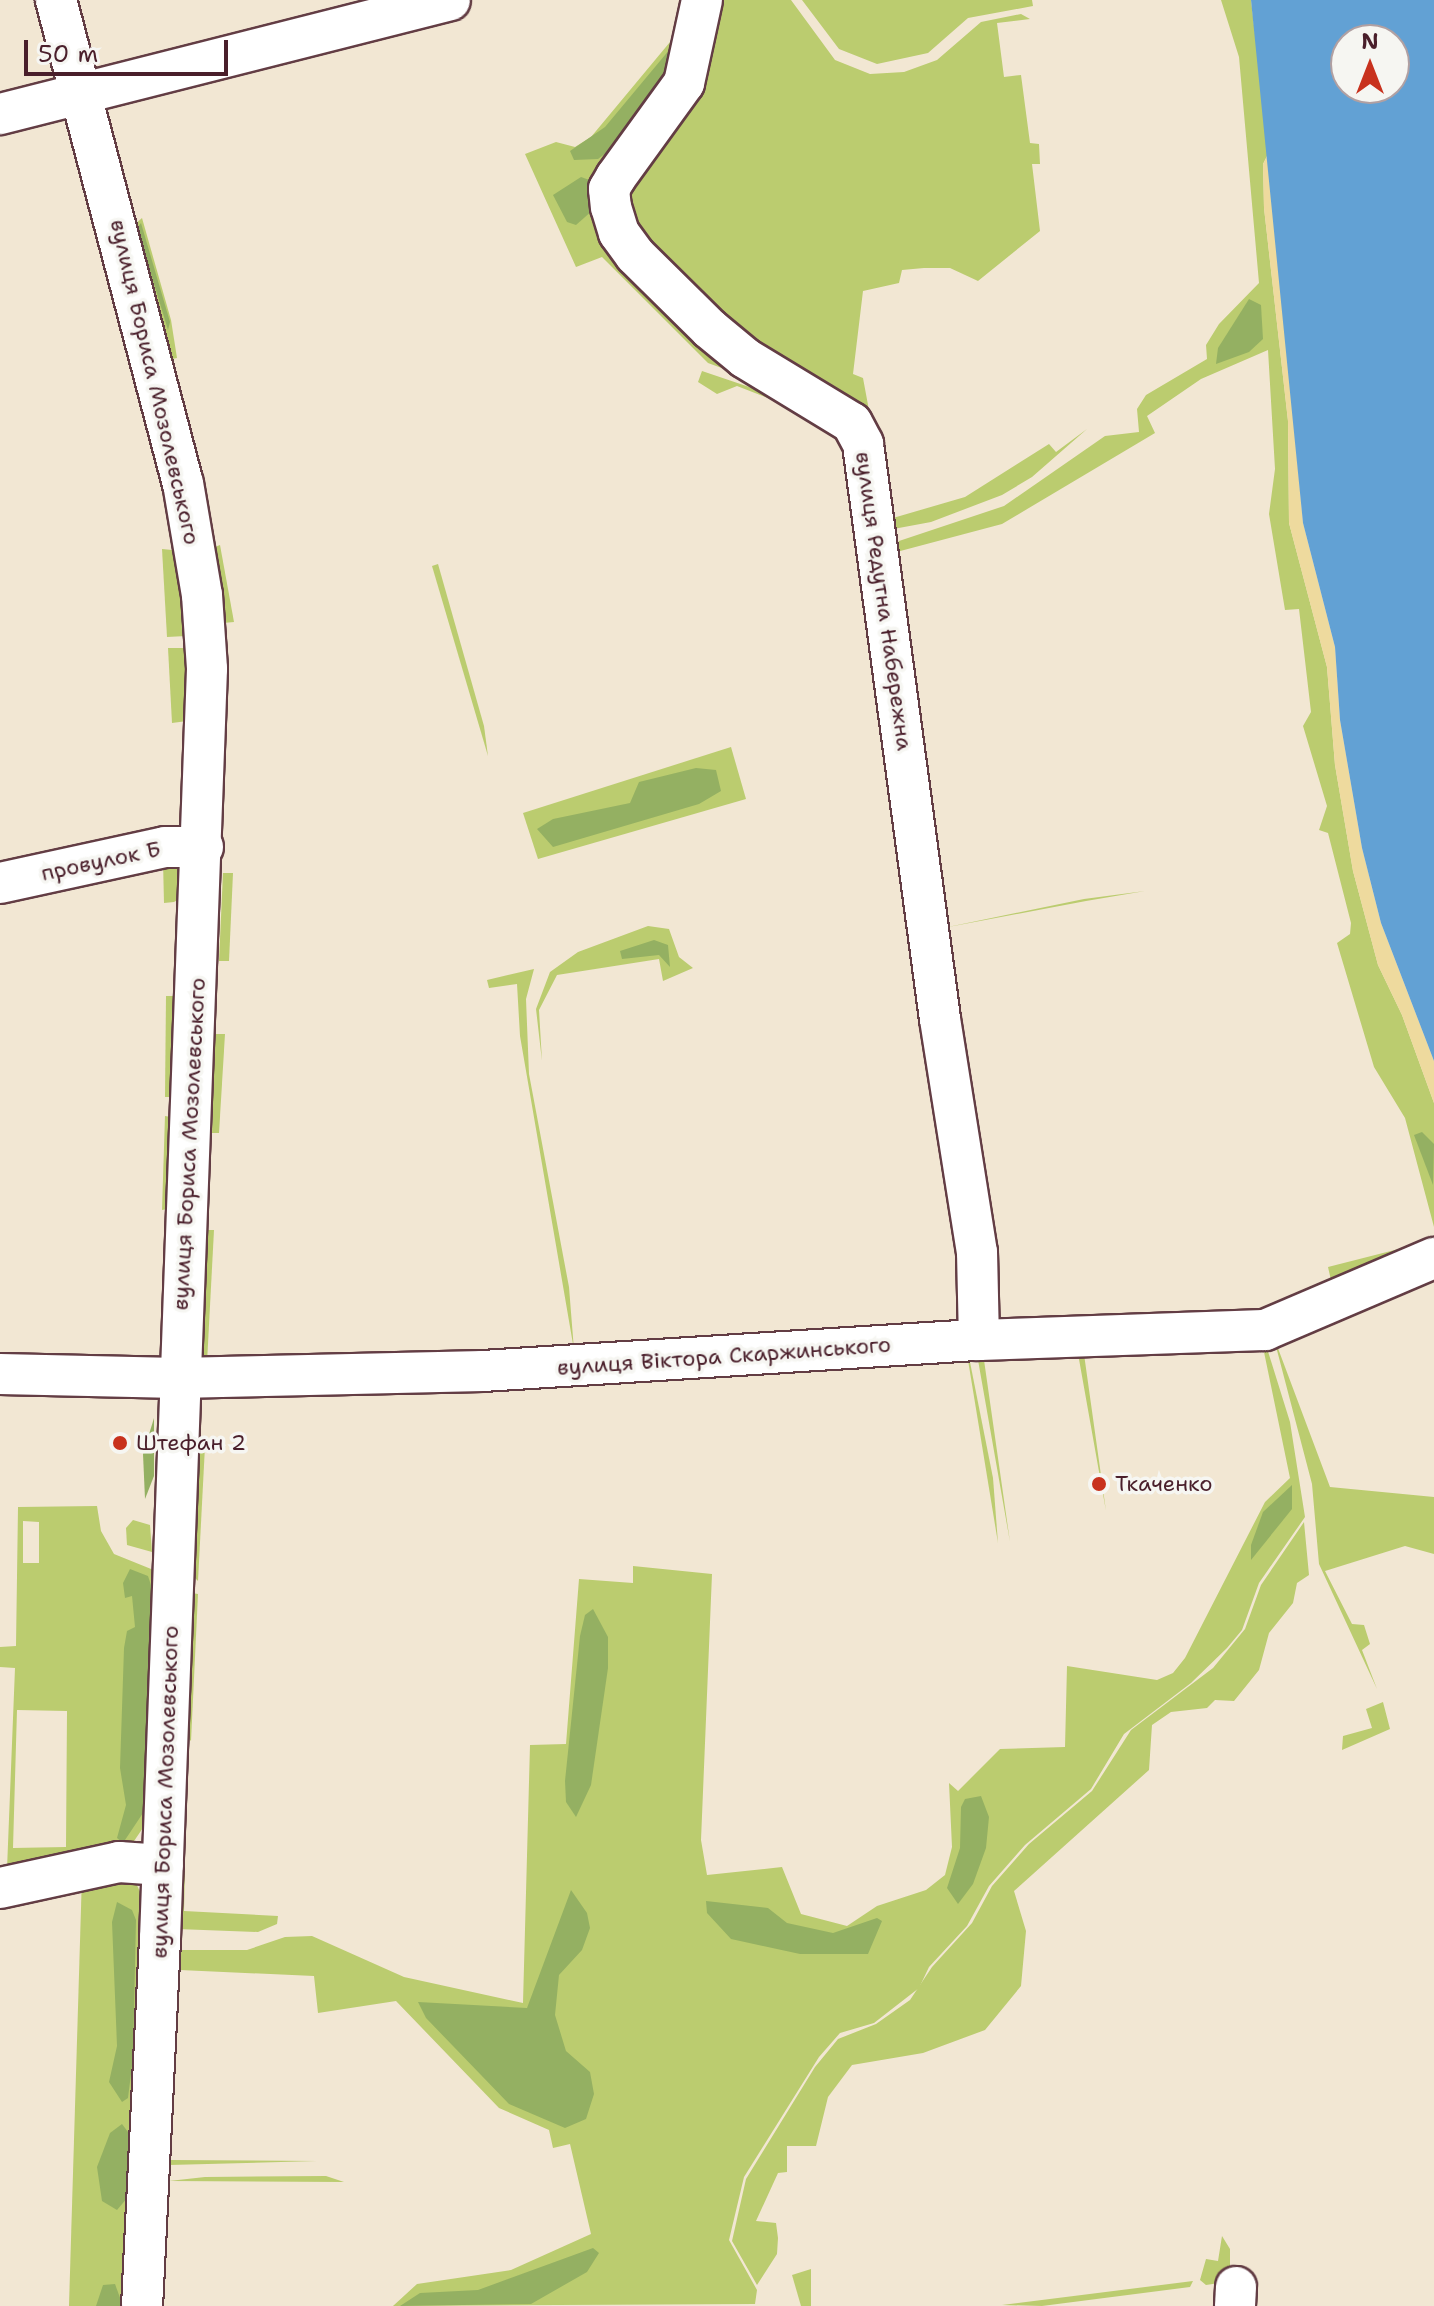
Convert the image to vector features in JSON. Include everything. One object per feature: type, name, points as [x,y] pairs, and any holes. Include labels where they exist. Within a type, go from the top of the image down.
[{"type":"street","name":"вулиця Бориса Мозолевського","points":[[56,0],[83,93],[194,538],[207,669],[203,847],[178,1378],[163,1865],[142,2306]]},
{"type":"street","points":[[0,114],[450,0]]},
{"type":"street","name":"вулиця Редутна Набережна","points":[[702,0],[684,83],[616,177],[609,189],[611,207],[619,233],[635,255],[710,329],[745,358],[852,423],[863,444],[977,1252],[979,1340]]},
{"type":"street","name":"провулок Б","points":[[0,883],[165,847],[203,847]]},
{"type":"street","name":"вулиця Віктора Скаржинського","points":[[0,1374],[178,1378],[483,1371],[979,1340],[1265,1330],[1434,1258]]},
{"type":"street","points":[[0,1888],[119,1862],[163,1865]]},
{"type":"green space","points":[[709,0],[791,0],[835,60],[870,74],[904,72],[937,60],[981,22],[1021,14],[1030,19],[997,23],[1004,77],[1021,75],[1030,143],[1039,144],[1040,164],[1032,164],[1040,231],[978,281],[950,268],[924,268],[902,270],[899,283],[863,291],[853,374],[863,378],[871,421],[817,392],[630,239],[625,175]]},
{"type":"green space","points":[[802,0],[1032,0],[1033,6],[968,18],[928,53],[877,64],[839,49]]},
{"type":"green space","points":[[1221,0],[1251,0],[1269,152],[1263,164],[1264,208],[1288,421],[1289,523],[1327,667],[1335,765],[1353,871],[1378,965],[1402,1015],[1434,1103],[1434,1227],[1405,1118],[1374,1067],[1337,943],[1350,934],[1351,923],[1328,833],[1319,830],[1327,806],[1303,726],[1311,712],[1299,609],[1285,610],[1269,514],[1275,469],[1268,350],[1201,379],[1147,416],[1155,433],[1002,524],[889,554],[899,541],[1004,506],[1105,436],[1139,432],[1137,409],[1146,395],[1207,359],[1206,345],[1219,324],[1259,283],[1239,57]]},
{"type":"green space","points":[[696,19],[602,194],[757,381],[708,363],[602,257],[576,267],[525,154],[556,142],[575,147],[591,137],[680,30]]},
{"type":"green space","points":[[680,37],[654,94],[614,147],[598,159],[574,160],[570,151],[605,127]]},
{"type":"green space","points":[[581,177],[595,182],[593,210],[576,225],[567,222],[553,195]]},
{"type":"green space","points":[[142,218],[171,320],[177,358],[172,359],[134,225]]},
{"type":"green space","points":[[141,223],[170,322],[168,330],[137,228]]},
{"type":"green space","points":[[1249,299],[1261,305],[1263,339],[1249,352],[1216,364],[1218,348]]},
{"type":"green space","points":[[702,371],[776,396],[844,428],[737,386],[717,394],[698,382]]},
{"type":"green space","points":[[1087,429],[1032,477],[1002,495],[931,522],[888,530],[893,518],[965,497],[1049,444],[1056,452]]},
{"type":"green space","points":[[220,545],[234,622],[223,623],[215,547]]},
{"type":"green space","points":[[162,549],[172,550],[180,562],[186,636],[167,637]]},
{"type":"green space","points":[[438,564],[484,726],[488,756],[432,566]]},
{"type":"green space","points":[[168,648],[187,648],[187,721],[172,723]]},
{"type":"green space","points":[[731,747],[746,799],[538,859],[523,813]]},
{"type":"green space","points":[[696,768],[716,770],[721,791],[699,804],[553,847],[537,829],[553,819],[630,803],[639,782]]},
{"type":"green space","points":[[163,861],[182,867],[179,899],[174,902],[164,903]]},
{"type":"green space","points":[[223,873],[233,873],[229,961],[219,961]]},
{"type":"green space","points":[[1145,891],[1086,901],[943,928],[1084,899]]},
{"type":"green space","points":[[648,926],[669,929],[679,957],[693,968],[663,981],[659,959],[557,975],[539,1010],[542,1061],[536,1009],[550,972],[578,952]]},
{"type":"green space","points":[[654,940],[668,945],[670,967],[659,955],[622,959],[620,951]]},
{"type":"green space","points":[[534,969],[526,999],[529,1074],[569,1287],[574,1350],[520,1036],[517,984],[489,988],[487,980]]},
{"type":"green space","points":[[166,996],[177,996],[172,1097],[165,1097]]},
{"type":"green space","points":[[215,1034],[225,1034],[219,1133],[212,1133]]},
{"type":"green space","points":[[165,1116],[171,1117],[167,1209],[162,1210]]},
{"type":"green space","points":[[1422,1132],[1434,1144],[1433,1185],[1414,1135]]},
{"type":"green space","points":[[207,1230],[214,1230],[207,1363],[201,1358]]},
{"type":"green space","points":[[1434,1240],[1333,1289],[1328,1267]]},
{"type":"green space","points":[[1273,1335],[1330,1487],[1434,1497],[1434,1554],[1405,1546],[1325,1571],[1352,1624],[1364,1625],[1370,1644],[1362,1650],[1377,1689],[1319,1564],[1312,1484]]},
{"type":"green space","points":[[1078,1345],[1084,1354],[1106,1511],[1077,1348],[983,1353],[1010,1542],[978,1360],[980,1346]]},
{"type":"green space","points":[[1266,1345],[1290,1422],[1305,1517],[1259,1583],[1242,1630],[1227,1648],[1191,1683],[1124,1734],[1091,1789],[1025,1845],[989,1886],[967,1926],[929,1967],[919,1988],[874,2023],[840,2033],[819,2057],[744,2177],[729,2240],[757,2290],[755,2304],[393,2306],[417,2284],[511,2270],[591,2234],[570,2144],[553,2148],[549,2130],[499,2108],[396,2001],[318,2013],[314,1976],[180,1970],[173,2105],[167,2104],[174,1953],[180,1950],[247,1950],[285,1937],[312,1936],[404,1977],[523,2003],[530,1745],[566,1744],[579,1579],[633,1583],[633,1566],[712,1574],[701,1840],[707,1875],[782,1867],[801,1914],[847,1926],[877,1906],[926,1890],[945,1875],[952,1847],[949,1783],[958,1791],[1000,1749],[1065,1747],[1067,1666],[1157,1680],[1173,1673],[1185,1658],[1265,1502],[1290,1478],[1264,1352],[1205,1351]]},
{"type":"green space","points":[[967,1347],[993,1478],[998,1543],[967,1354]]},
{"type":"green space","points":[[154,1418],[154,1476],[145,1499],[143,1454]]},
{"type":"green space","points":[[198,1446],[205,1446],[198,1581],[193,1576]]},
{"type":"green space","points":[[1292,1485],[1292,1509],[1251,1560],[1251,1545],[1263,1512]]},
{"type":"green space","points":[[97,1506],[101,1531],[114,1554],[161,1573],[151,1816],[130,1847],[7,1869],[15,1668],[0,1667],[0,1647],[16,1646],[18,1507]],"holes":[[[23,1521],[39,1522],[39,1563],[23,1563]],[[17,1710],[67,1711],[66,1847],[13,1848]]]},
{"type":"green space","points":[[133,1520],[150,1525],[152,1552],[127,1545],[126,1528]]},
{"type":"green space","points":[[1304,1522],[1309,1575],[1297,1583],[1293,1603],[1269,1633],[1259,1670],[1234,1701],[1215,1700],[1207,1708],[1171,1712],[1152,1725],[1149,1770],[1014,1891],[1026,1931],[1021,1986],[985,2030],[923,2053],[852,2065],[828,2097],[816,2146],[787,2146],[787,2172],[778,2173],[756,2221],[776,2223],[778,2238],[777,2254],[757,2285],[732,2241],[746,2179],[815,2067],[838,2039],[876,2024],[910,2000],[932,1967],[972,1923],[992,1886],[1029,1844],[1092,1791],[1131,1730],[1213,1668],[1245,1629],[1261,1585]]},
{"type":"green space","points":[[130,1569],[148,1576],[155,1597],[145,1810],[123,1843],[117,1838],[126,1805],[120,1768],[124,1648],[127,1631],[135,1627],[132,1596],[125,1598],[123,1583]]},
{"type":"green space","points":[[192,1593],[198,1594],[191,1741],[185,1734]]},
{"type":"green space","points":[[593,1609],[608,1637],[608,1668],[591,1785],[576,1817],[566,1802],[565,1781],[580,1636],[585,1615]]},
{"type":"green space","points":[[1383,1702],[1390,1729],[1342,1750],[1343,1736],[1372,1728],[1366,1709]]},
{"type":"green space","points":[[981,1796],[989,1817],[986,1848],[973,1884],[958,1904],[947,1888],[960,1848],[961,1807],[965,1799]]},
{"type":"green space","points":[[185,1871],[184,1911],[278,1916],[277,1924],[258,1932],[177,1929],[179,1874]]},
{"type":"green space","points":[[82,1875],[133,1877],[146,1904],[129,2306],[69,2306]]},
{"type":"green space","points":[[571,1890],[587,1913],[590,1928],[582,1950],[559,1975],[555,2015],[566,2051],[590,2072],[594,2094],[586,2119],[565,2128],[509,2104],[426,2018],[418,2002],[527,2008]]},
{"type":"green space","points":[[706,1901],[768,1908],[787,1923],[833,1933],[877,1918],[882,1921],[868,1954],[800,1954],[731,1939],[707,1913]]},
{"type":"green space","points":[[117,1902],[132,1910],[136,1920],[133,2058],[128,2098],[122,2102],[109,2082],[117,2046],[112,1922]]},
{"type":"green space","points":[[172,2114],[170,2160],[317,2161],[169,2165],[166,2115]]},
{"type":"green space","points":[[122,2124],[128,2132],[130,2167],[128,2197],[117,2210],[102,2201],[97,2167],[110,2133]]},
{"type":"green space","points":[[326,2176],[344,2182],[169,2181],[205,2177]]},
{"type":"green space","points":[[1222,2236],[1230,2249],[1230,2266],[1219,2283],[1206,2285],[1200,2280],[1206,2259],[1218,2261]]},
{"type":"green space","points":[[593,2248],[599,2253],[587,2272],[531,2304],[400,2306],[420,2293],[478,2290]]},
{"type":"green space","points":[[811,2269],[811,2306],[801,2306],[792,2275]]},
{"type":"green space","points":[[1193,2281],[1190,2287],[1042,2306],[1002,2305]]},
{"type":"green space","points":[[115,2284],[123,2306],[96,2306],[103,2285]]},
{"type":"sand","points":[[1269,152],[1303,523],[1335,647],[1340,720],[1362,848],[1381,923],[1434,1061],[1434,1103],[1402,1015],[1378,965],[1353,871],[1335,765],[1327,667],[1289,523],[1288,421],[1264,208],[1263,164]]},
{"type":"water","points":[[1251,0],[1434,0],[1434,1061],[1381,923],[1362,848],[1340,720],[1335,647],[1303,523]]},
{"type":"place","name":"Штефан 2","points":[[120,1443]]},
{"type":"place","name":"Ткаченко","points":[[1099,1484]]}]
